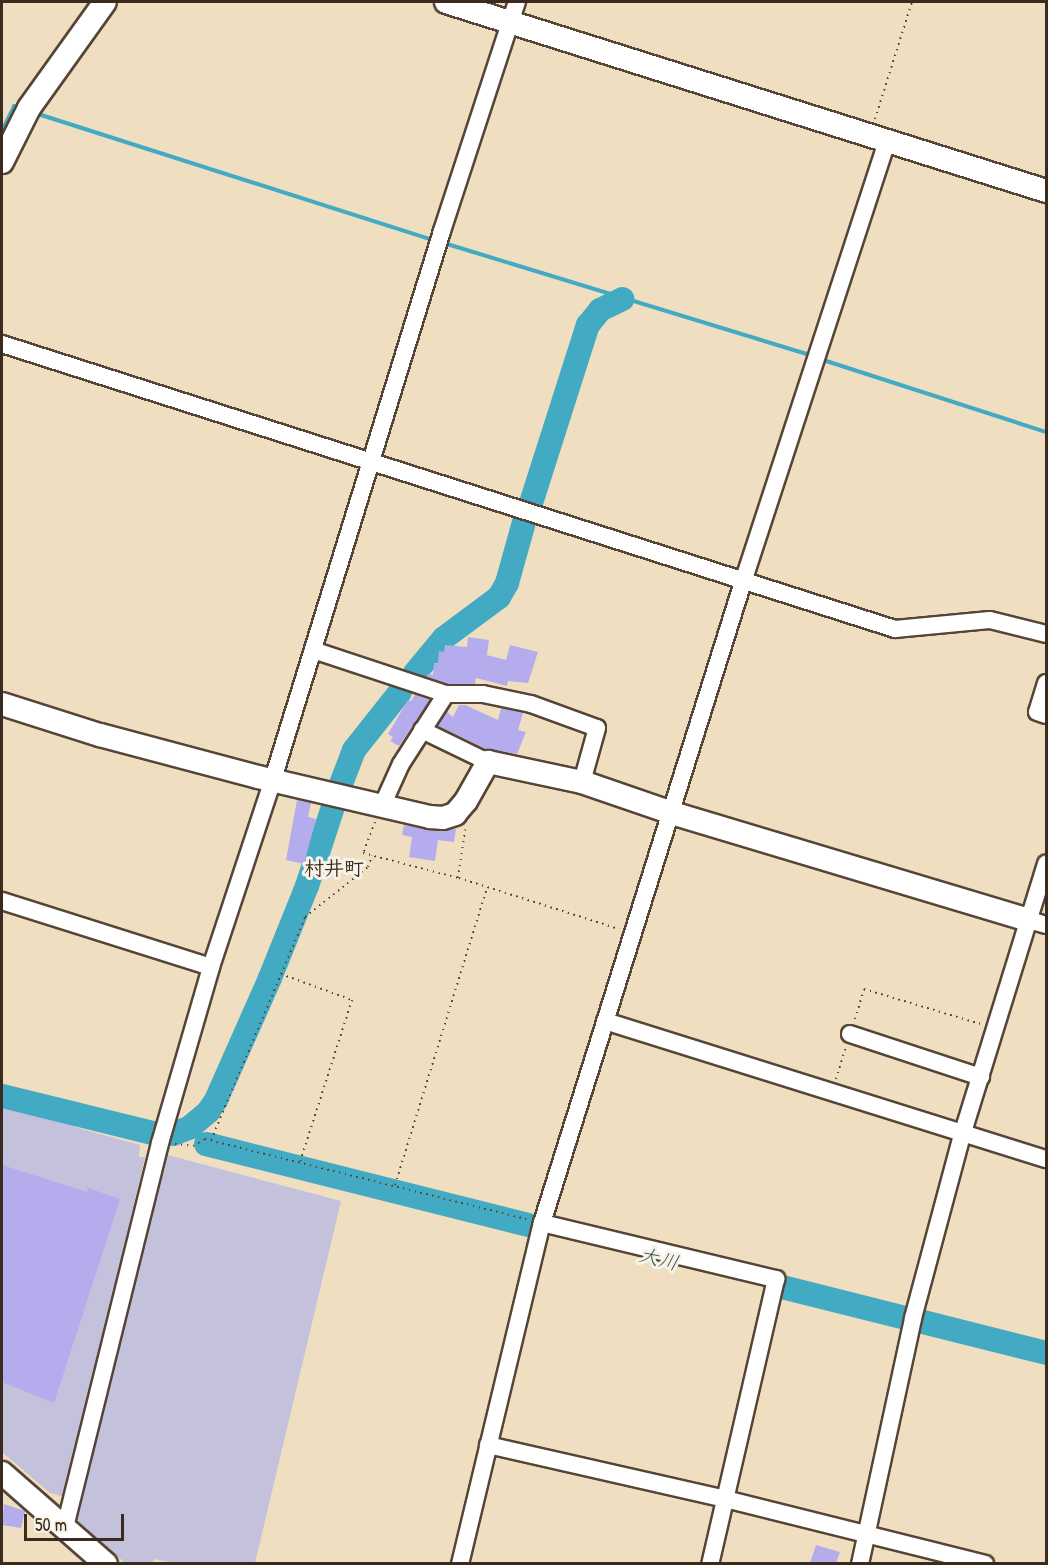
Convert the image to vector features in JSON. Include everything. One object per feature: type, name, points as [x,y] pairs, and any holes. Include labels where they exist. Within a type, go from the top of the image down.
[{"type":"street","points":[[2,162],[29,108],[105,2]]},
{"type":"street","points":[[446,2],[514,11],[879,136],[1047,190]]},
{"type":"street","points":[[65,1527],[160,1143],[211,967],[273,779],[514,11]]},
{"type":"street","points":[[460,1563],[542,1223],[816,356],[879,136]]},
{"type":"street","points":[[2,344],[895,629],[990,620],[1047,633]]},
{"type":"street","points":[[313,650],[446,694],[483,694],[531,704],[597,728],[582,782]]},
{"type":"street","points":[[1047,683],[1037,712],[1047,715]]},
{"type":"street","points":[[382,806],[401,764],[446,694]]},
{"type":"street","points":[[2,704],[100,735],[258,777],[444,818],[455,814],[466,801],[488,762]]},
{"type":"street","points":[[422,730],[488,762],[582,782],[672,813],[1038,923]]},
{"type":"street","points":[[860,1563],[913,1318],[963,1132],[996,1028],[1038,923],[1047,864]]},
{"type":"street","points":[[2,901],[211,967]]},
{"type":"street","points":[[605,1021],[833,1090],[1047,1159]]},
{"type":"street","points":[[850,1034],[981,1077]]},
{"type":"street","points":[[542,1223],[776,1279],[710,1563]]},
{"type":"street","points":[[488,1445],[867,1533],[963,1561],[985,1563]]},
{"type":"street","points":[[2,1473],[106,1563]]},
{"type":"path","points":[[879,136],[912,2]]},
{"type":"path","points":[[382,806],[363,853],[458,878],[633,934]]},
{"type":"path","points":[[444,818],[465,826],[458,878]]},
{"type":"path","points":[[211,1140],[305,917],[368,867],[372,856]]},
{"type":"path","points":[[394,1186],[487,887]]},
{"type":"path","points":[[281,974],[352,1000],[300,1162]]},
{"type":"path","points":[[833,1090],[864,989],[996,1028]]},
{"type":"path","points":[[160,1143],[193,1146],[205,1139],[211,1140],[542,1223]]},
{"type":"shaded area","points":[[2,1101],[55,1114],[75,1127],[140,1145],[139,1157],[145,1157],[65,1497],[50,1493],[2,1452]]},
{"type":"shaded area","points":[[164,1154],[341,1201],[255,1563],[173,1563],[154,1559],[153,1563],[125,1563],[77,1520]]},
{"type":"building","points":[[468,637],[489,640],[487,655],[506,660],[510,645],[538,652],[528,683],[508,681],[507,686],[476,678],[475,684],[448,684],[427,677],[428,674],[433,675],[434,663],[438,663],[439,651],[444,652],[445,645],[467,647]]},
{"type":"building","points":[[415,695],[430,700],[399,746],[390,741],[393,737],[388,734],[408,700],[411,701]]},
{"type":"building","points":[[459,705],[465,705],[498,720],[501,708],[523,713],[518,730],[526,732],[517,754],[486,749],[438,726],[447,712],[453,717]]},
{"type":"building","points":[[297,800],[311,803],[308,817],[316,819],[304,864],[286,860]]},
{"type":"building","points":[[404,825],[429,830],[456,829],[454,842],[438,840],[435,861],[409,857],[412,837],[402,835]]},
{"type":"building","points":[[2,1165],[87,1192],[88,1188],[120,1199],[54,1403],[2,1382]]},
{"type":"building","points":[[4,1504],[25,1511],[21,1528],[2,1525]]},
{"type":"building","points":[[816,1545],[840,1552],[836,1563],[810,1563]]},
{"type":"waterway","points":[[2,131],[14,106],[20,108]]},
{"type":"waterway","points":[[38,114],[432,240]]},
{"type":"waterway","points":[[447,244],[813,356]]},
{"type":"waterway","points":[[532,500],[588,325],[600,310],[623,299]]},
{"type":"waterway","points":[[820,359],[1046,432]]},
{"type":"waterway","points":[[415,673],[444,638],[499,597],[507,583],[524,522]]},
{"type":"waterway","points":[[341,784],[354,750],[400,692]]},
{"type":"waterway","points":[[173,1134],[189,1128],[208,1112],[216,1100],[270,978],[307,886],[333,807]]},
{"type":"waterway","points":[[2,1096],[153,1133]]},
{"type":"waterway","points":[[206,1144],[536,1227]]},
{"type":"waterway","name":"大川","points":[[778,1286],[905,1318]]},
{"type":"waterway","name":"大川","points":[[923,1322],[1046,1353]]},
{"type":"district","name":"村井町","points":[[334,867]]}]
